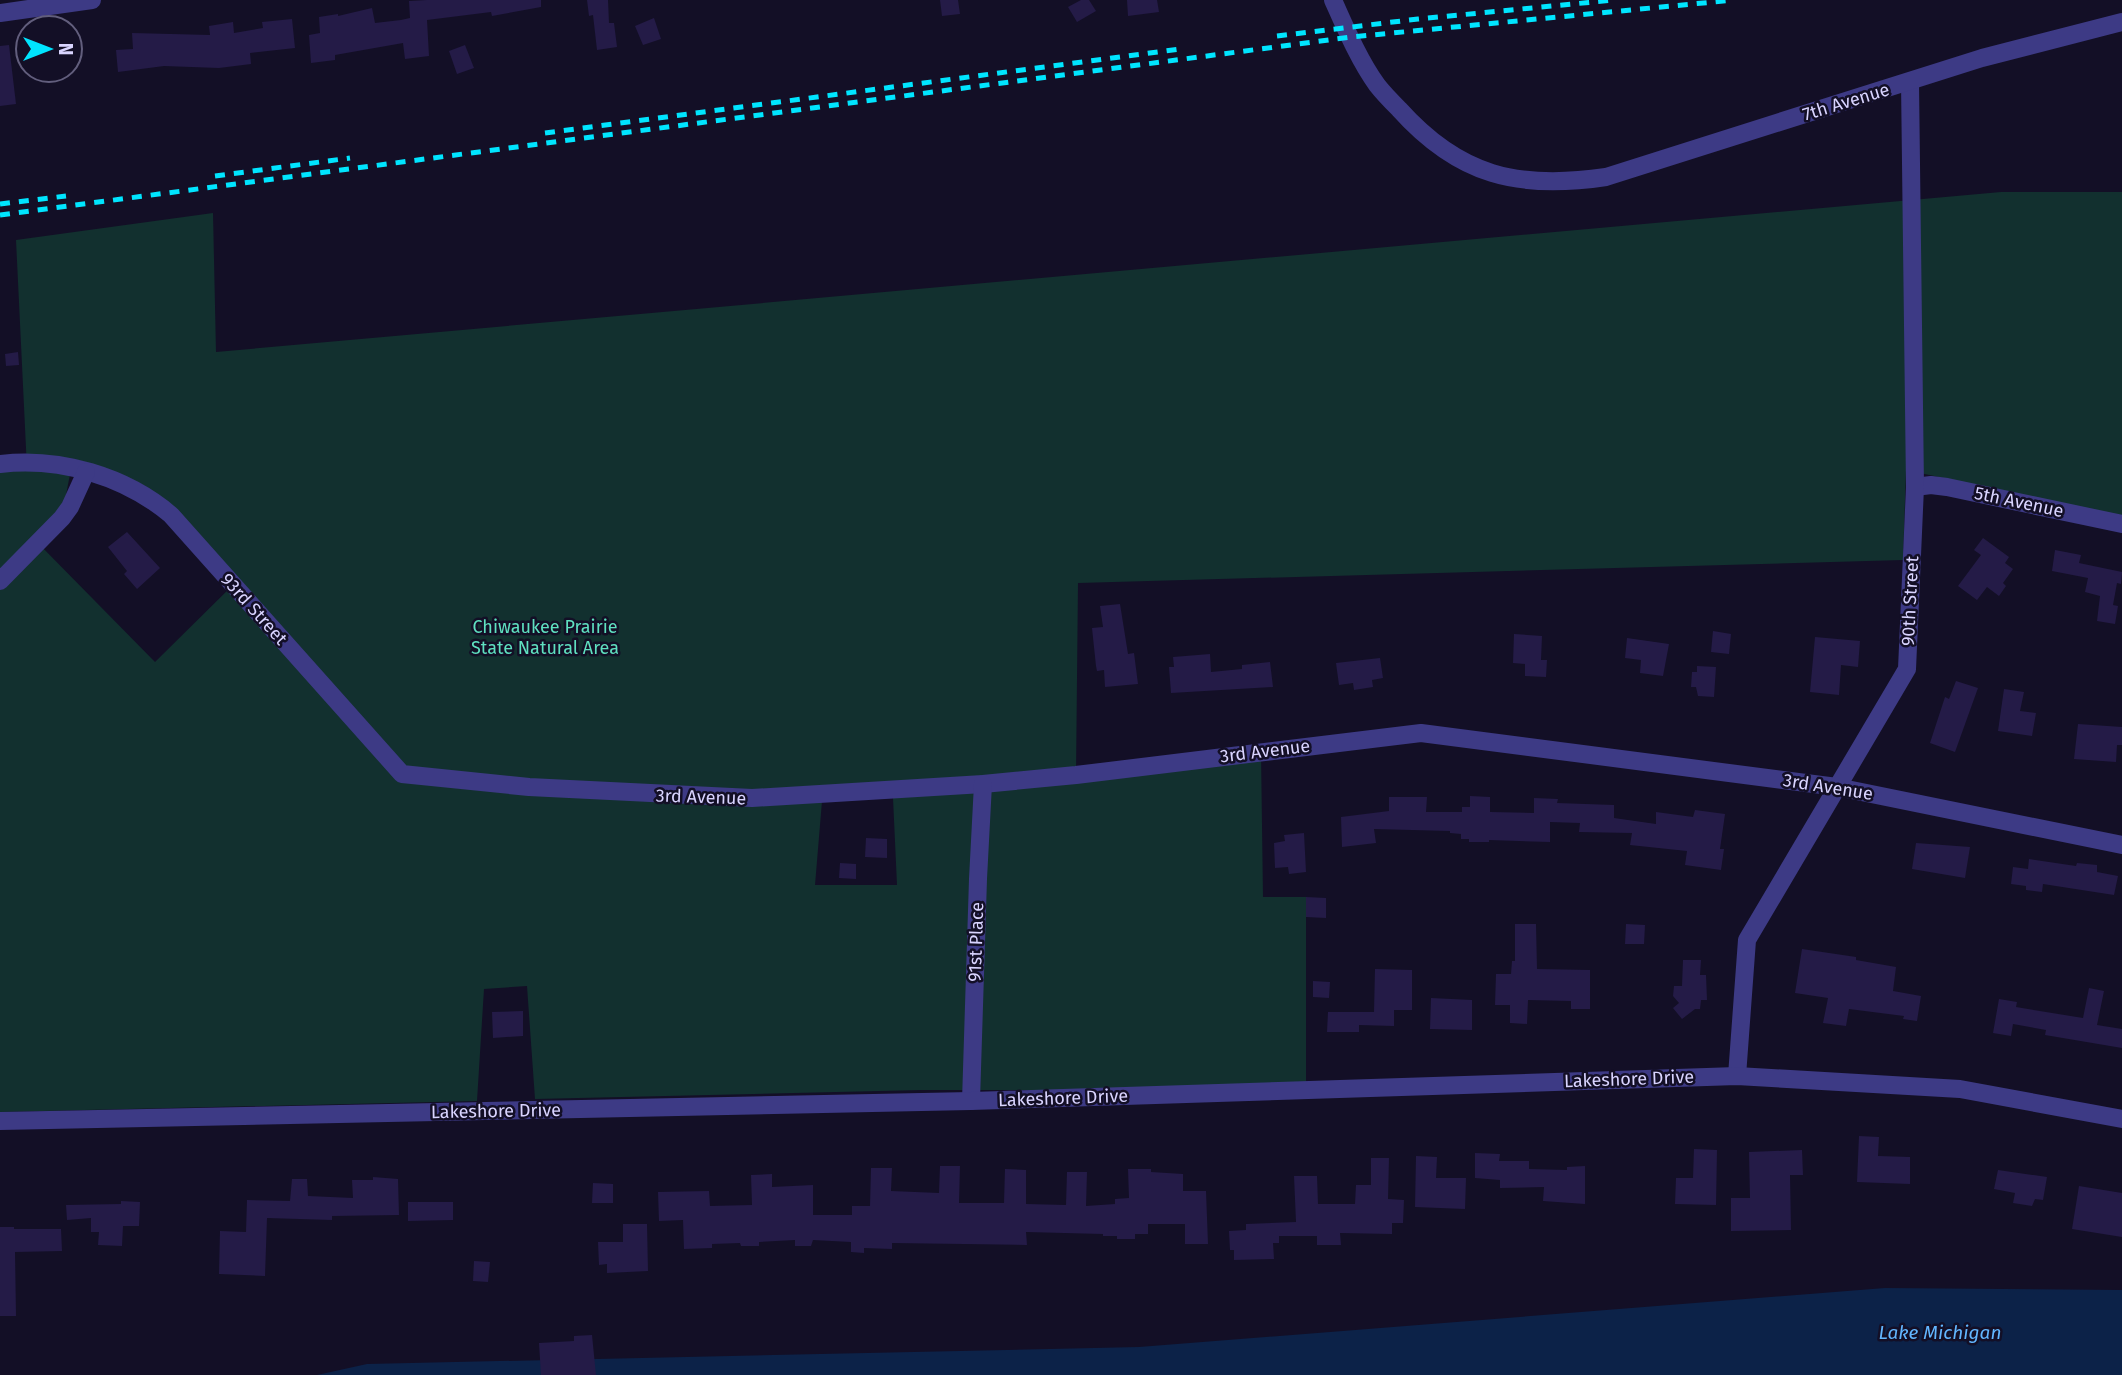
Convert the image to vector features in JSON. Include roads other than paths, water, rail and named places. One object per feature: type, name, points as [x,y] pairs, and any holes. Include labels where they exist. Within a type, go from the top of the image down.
[{"type":"street","points":[[0,13],[92,0]]},
{"type":"street","name":"7th Avenue","points":[[1333,0],[1364,64],[1378,86],[1420,132],[1462,163],[1495,174],[1538,182],[1571,182],[1606,177],[1982,58],[2122,22]]},
{"type":"street","name":"90th Street","points":[[1737,1076],[1747,940],[1907,669],[1916,487],[1910,82]]},
{"type":"street","name":"93rd Street","points":[[0,464],[48,462],[126,485],[149,497],[171,515],[402,774]]},
{"type":"street","points":[[0,581],[62,518],[86,472]]},
{"type":"street","name":"5th Avenue","points":[[1916,487],[1947,487],[2122,524]]},
{"type":"street","name":"3rd Avenue","points":[[402,774],[554,789],[752,798],[984,784],[1421,733],[1837,787],[2122,845]]},
{"type":"street","name":"91st Place","points":[[971,1101],[978,879],[984,784]]},
{"type":"street","name":"Lakeshore Drive","points":[[0,1121],[971,1101],[1737,1076],[1960,1089],[2122,1119]]},
{"type":"water","name":"Lake Michigan","points":[[1885,1288],[2122,1290],[2122,1375],[317,1375],[367,1364],[1139,1347]]},
{"type":"railway","points":[[1277,36],[1614,0]]},
{"type":"railway","points":[[0,215],[1351,37],[1734,0]]},
{"type":"railway","points":[[545,133],[1180,49]]},
{"type":"railway","points":[[215,176],[350,158]]},
{"type":"railway","points":[[0,204],[66,196]]},
{"type":"park label","name":"Chiwaukee Prairie State Natural Area","points":[[545,637]]}]
